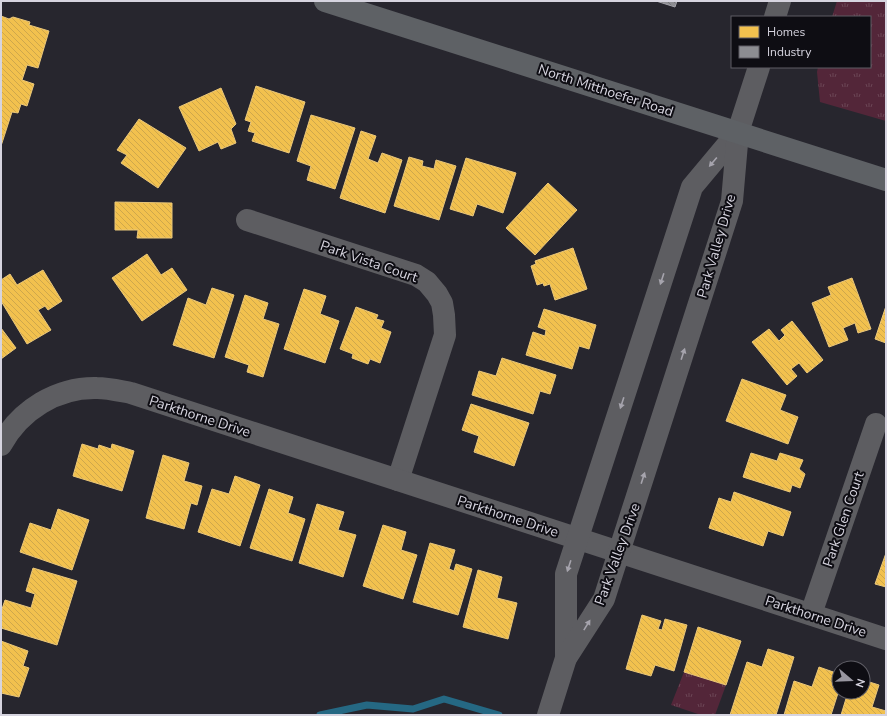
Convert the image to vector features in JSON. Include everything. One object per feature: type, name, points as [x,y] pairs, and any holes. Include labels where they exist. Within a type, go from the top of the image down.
[{"type":"main road","name":"North Mitthoefer Road","points":[[325,1],[886,180]]},
{"type":"street","points":[[775,16],[780,1]]},
{"type":"street","points":[[738,132],[759,68]]},
{"type":"street","name":"Park Valley Drive","points":[[566,658],[566,574],[692,187],[738,132]]},
{"type":"street","name":"Park Valley Drive","points":[[548,715],[566,658],[604,599],[732,201],[738,132]]},
{"type":"street","name":"Park Vista Court","points":[[247,220],[416,275],[427,282],[438,294],[443,308],[445,334],[398,480]]},
{"type":"street","name":"Parkthorne Drive","points":[[1,445],[8,432],[19,420],[41,402],[52,397],[74,390],[95,388],[106,388],[131,393],[886,639]]},
{"type":"street","name":"Park Glen Court","points":[[811,614],[876,424]]},
{"type":"green space","points":[[837,1],[886,1],[886,121],[820,102],[818,68],[871,68],[871,16],[832,16]]},
{"type":"green space","points":[[684,672],[726,685],[715,715],[701,715],[671,705]]},
{"type":"building: Homes","points":[[1,16],[9,19],[13,17],[30,22],[29,25],[49,31],[38,68],[27,65],[22,80],[34,84],[27,106],[21,104],[18,113],[12,112],[1,146]]},
{"type":"building: Homes","points":[[256,86],[305,102],[289,153],[252,141],[255,133],[248,131],[251,122],[245,120]]},
{"type":"building: Homes","points":[[221,88],[236,124],[231,129],[236,143],[221,149],[218,142],[199,151],[179,107]]},
{"type":"building: Homes","points":[[311,115],[355,128],[335,189],[307,180],[311,166],[297,161]]},
{"type":"building: Homes","points":[[139,119],[186,148],[158,188],[121,163],[127,155],[117,150]]},
{"type":"building: Homes","points":[[361,131],[376,136],[368,159],[378,163],[382,153],[402,160],[385,213],[340,198]]},
{"type":"building: Homes","points":[[409,157],[423,161],[422,166],[434,169],[436,160],[456,166],[439,220],[394,206]]},
{"type":"building: Homes","points":[[466,158],[516,173],[503,213],[477,204],[473,216],[450,209]]},
{"type":"building: Homes","points":[[548,183],[577,210],[535,255],[506,228]]},
{"type":"building: Homes","points":[[115,202],[172,203],[172,238],[137,238],[138,230],[115,230]]},
{"type":"building: Homes","points":[[573,248],[587,289],[555,300],[550,284],[544,286],[543,283],[537,285],[531,266],[536,264],[535,261]]},
{"type":"building: Homes","points":[[147,254],[161,275],[172,268],[187,290],[142,321],[112,278]]},
{"type":"building: Homes","points":[[43,270],[62,301],[48,310],[45,306],[38,310],[51,330],[27,344],[1,301],[1,280],[10,274],[17,285]]},
{"type":"building: Homes","points":[[852,278],[871,329],[858,333],[855,323],[843,328],[848,340],[829,347],[812,303],[831,295],[828,287]]},
{"type":"building: Homes","points":[[212,288],[234,295],[214,358],[173,345],[188,298],[206,305]]},
{"type":"building: Homes","points":[[304,289],[326,296],[320,314],[339,321],[325,363],[284,349]]},
{"type":"building: Homes","points":[[245,295],[268,303],[263,319],[279,324],[263,377],[247,372],[249,365],[225,357]]},
{"type":"building: Homes","points":[[886,306],[886,343],[875,339]]},
{"type":"building: Homes","points":[[356,307],[378,315],[376,319],[384,321],[381,328],[391,332],[380,363],[370,359],[368,364],[352,358],[353,354],[340,349]]},
{"type":"building: Homes","points":[[544,309],[596,325],[589,349],[579,346],[572,369],[526,355],[533,332],[545,336],[546,330],[538,327]]},
{"type":"building: Homes","points":[[792,321],[823,360],[807,373],[799,363],[791,369],[797,376],[787,385],[752,342],[769,329],[779,341],[785,335],[781,330]]},
{"type":"building: Homes","points":[[1,328],[16,348],[1,359]]},
{"type":"building: Homes","points":[[502,358],[556,375],[550,394],[540,391],[533,414],[472,395],[479,371],[496,376]]},
{"type":"building: Homes","points":[[742,379],[786,395],[780,410],[798,417],[788,444],[726,421]]},
{"type":"building: Homes","points":[[471,404],[529,423],[514,466],[474,452],[479,436],[462,430]]},
{"type":"building: Homes","points":[[82,444],[98,449],[99,445],[111,449],[112,444],[134,451],[122,491],[73,476]]},
{"type":"building: Homes","points":[[751,453],[777,461],[780,453],[803,460],[799,469],[805,474],[800,488],[792,485],[790,492],[743,477]]},
{"type":"building: Homes","points":[[163,455],[189,463],[184,481],[202,486],[197,505],[191,503],[184,529],[146,518]]},
{"type":"building: Homes","points":[[235,476],[260,485],[240,546],[198,532],[212,489],[229,494]]},
{"type":"building: Homes","points":[[269,489],[293,497],[288,513],[305,519],[292,561],[250,548]]},
{"type":"building: Homes","points":[[734,492],[791,512],[783,536],[768,531],[763,546],[709,528],[719,498],[731,502]]},
{"type":"building: Homes","points":[[317,504],[344,512],[338,530],[356,535],[343,577],[299,563]]},
{"type":"building: Homes","points":[[58,509],[89,520],[72,570],[20,552],[30,523],[51,530]]},
{"type":"building: Homes","points":[[383,525],[406,532],[401,550],[417,555],[403,599],[363,586]]},
{"type":"building: Homes","points":[[430,543],[455,550],[449,569],[454,571],[456,564],[472,569],[458,615],[413,602]]},
{"type":"building: Homes","points":[[886,553],[886,587],[875,584]]},
{"type":"building: Homes","points":[[33,568],[77,581],[57,645],[1,628],[1,612],[5,600],[31,608],[35,594],[26,591]]},
{"type":"building: Homes","points":[[478,570],[502,577],[497,598],[517,603],[508,639],[463,627]]},
{"type":"building: Homes","points":[[642,615],[661,621],[658,629],[662,630],[665,619],[687,625],[674,671],[655,665],[651,676],[626,669]]},
{"type":"building: Homes","points":[[698,627],[741,641],[726,685],[684,672]]},
{"type":"building: Homes","points":[[1,641],[28,651],[23,666],[29,668],[19,697],[1,693]]},
{"type":"building: Homes","points":[[768,649],[794,657],[776,715],[730,715],[747,662],[762,667]]},
{"type":"building: Homes","points":[[819,667],[831,671],[831,700],[836,700],[831,715],[784,715],[794,681],[812,687]]},
{"type":"building: Homes","points":[[871,682],[879,685],[872,707],[886,711],[886,715],[841,715],[846,700],[871,700]]},
{"type":"building: Industry","points":[[656,1],[677,1],[675,7]]},
{"type":"waterway","points":[[320,715],[367,705],[413,709],[444,699],[499,715]]}]
